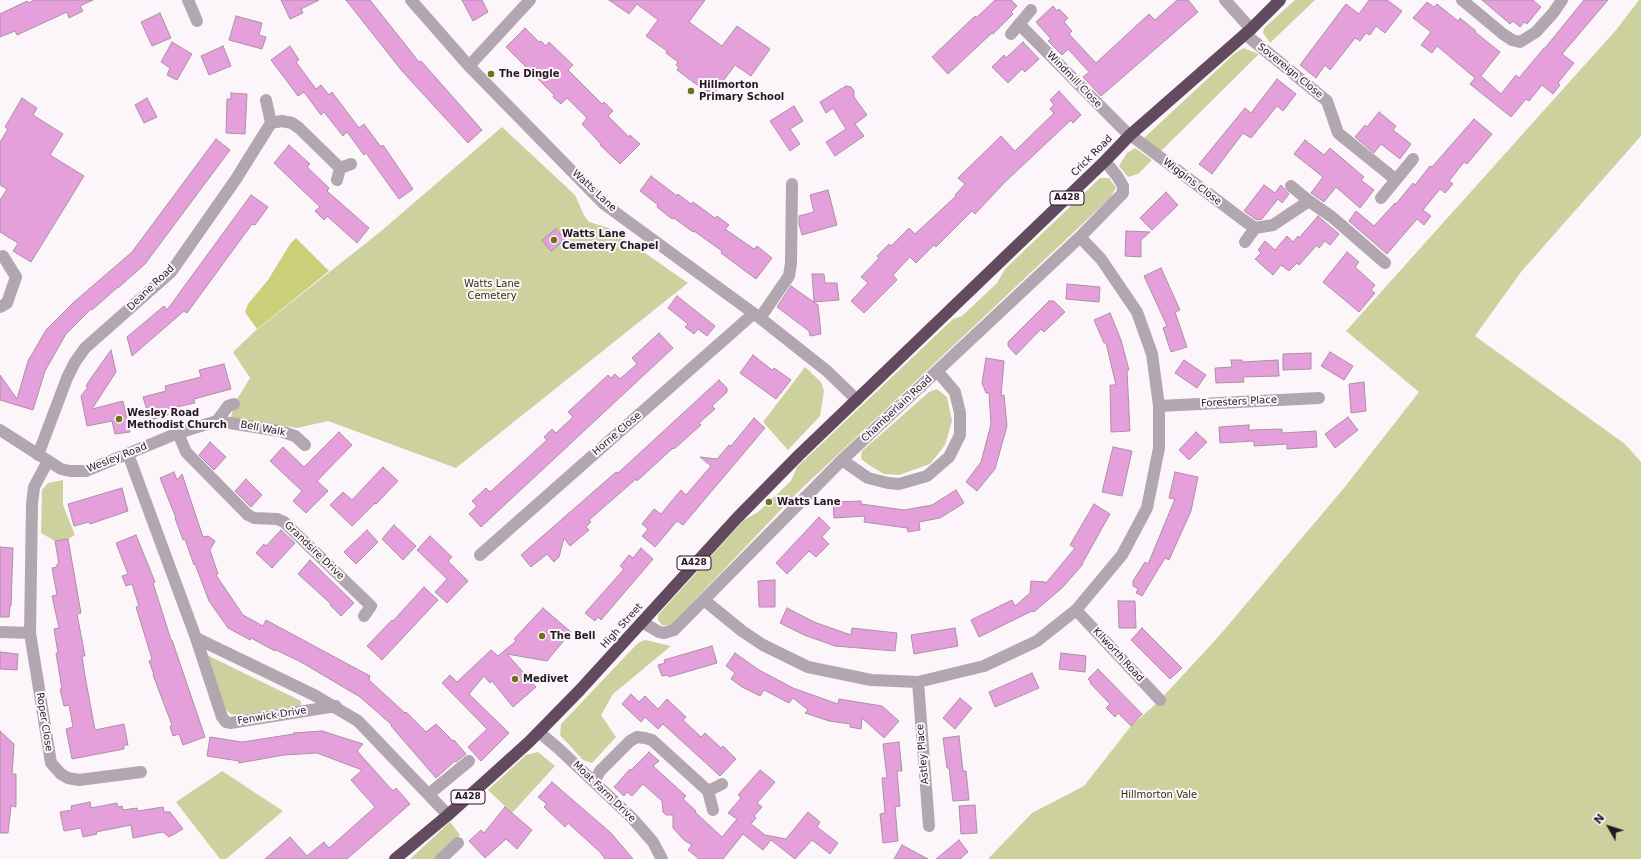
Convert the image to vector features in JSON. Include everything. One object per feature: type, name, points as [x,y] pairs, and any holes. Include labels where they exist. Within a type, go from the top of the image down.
[{"type":"highway","name":"Crick Road","points":[[857,400],[1105,161],[1130,135],[1248,31],[1280,0]]},
{"type":"highway","name":"High Street","points":[[395,859],[503,767],[539,732],[579,691],[737,518],[857,400]]},
{"type":"street","points":[[188,0],[197,21]]},
{"type":"street","name":"Watts Lane","points":[[412,0],[469,66],[604,204],[756,316],[827,371],[857,400]]},
{"type":"street","points":[[469,66],[530,0]]},
{"type":"street","name":"Sovereign Close","points":[[1225,0],[1248,31],[1327,101],[1338,134],[1395,179]]},
{"type":"street","points":[[1462,0],[1512,40],[1520,42],[1536,32],[1554,12],[1562,0]]},
{"type":"street","points":[[1011,34],[1031,10]]},
{"type":"street","name":"Windmill Close","points":[[1019,24],[1130,135]]},
{"type":"street","points":[[266,100],[271,123],[282,121],[292,123],[338,174],[351,164]]},
{"type":"street","name":"Deane Road","points":[[43,458],[67,378],[75,362],[86,348],[170,272],[236,179],[271,123]]},
{"type":"street","name":"Wiggins Close","points":[[1130,135],[1255,228]]},
{"type":"street","points":[[1381,198],[1412,159]]},
{"type":"street","name":"Chamberlain Road","points":[[642,622],[659,632],[664,633],[674,630],[842,460],[1080,237],[1122,193],[1123,186],[1105,161]]},
{"type":"street","name":"Horne Close","points":[[480,555],[756,316],[789,276],[791,263],[792,184]]},
{"type":"street","points":[[1291,186],[1332,217],[1385,263]]},
{"type":"street","points":[[1245,242],[1255,228],[1273,225],[1309,201]]},
{"type":"street","points":[[704,600],[742,631],[763,645],[808,667],[871,680],[918,682],[984,666],[1037,641],[1076,610],[1122,555],[1147,508],[1159,448],[1159,406],[1152,354],[1137,312],[1101,259],[1080,237]]},
{"type":"street","points":[[0,307],[7,303],[16,278],[4,256]]},
{"type":"street","points":[[842,460],[868,478],[899,484],[927,476],[949,457],[960,435],[960,413],[955,392],[937,370]]},
{"type":"street","name":"Foresters Place","points":[[1159,406],[1319,398]]},
{"type":"street","name":"Wesley Road","points":[[0,430],[61,469],[70,471],[86,471],[178,433],[217,420],[228,406],[234,404]]},
{"type":"street","name":"Bell Walk","points":[[217,420],[280,431],[295,436],[305,445]]},
{"type":"street","name":"Grandsire Drive","points":[[178,433],[186,452],[248,515],[254,518],[277,518],[284,522],[371,606],[364,616]]},
{"type":"street","name":"Fenwick Drive","points":[[128,454],[196,638],[222,717],[226,722],[230,723],[336,706]]},
{"type":"street","name":"Roper Close","points":[[43,458],[34,487],[32,504],[30,633],[47,746],[52,763],[56,770],[68,778],[78,780],[140,772]]},
{"type":"street","name":"Kilworth Road","points":[[1076,610],[1160,700]]},
{"type":"street","points":[[0,632],[30,633]]},
{"type":"street","name":"Fenwick Drive","points":[[196,638],[336,706],[358,720],[448,815]]},
{"type":"street","name":"Astley Place","points":[[918,682],[929,826]]},
{"type":"street","name":"Moat Farm Drive","points":[[539,732],[632,818],[653,842],[662,859]]},
{"type":"street","points":[[594,782],[600,771],[630,741],[637,737],[652,740],[708,791],[713,810]]},
{"type":"street","points":[[429,794],[468,761]]},
{"type":"street","points":[[708,791],[722,784]]},
{"type":"street","points":[[441,859],[458,843]]},
{"type":"green space","points":[[1295,0],[1315,0],[1270,43],[1263,33],[1264,28]]},
{"type":"green space","name":"Hillmorton Vale","points":[[1639,0],[1641,0],[1641,136],[1521,272],[1475,336],[1625,444],[1641,462],[1641,859],[988,859],[1032,813],[1084,786],[1131,726],[1160,700],[1219,636],[1344,488],[1419,392],[1346,331],[1616,30]]},
{"type":"green space","points":[[1243,48],[1259,54],[1160,152],[1144,138],[1234,54]]},
{"type":"green space","name":"Watts Lane Cemetery","points":[[502,127],[575,195],[584,215],[589,222],[609,228],[688,283],[456,468],[328,421],[297,428],[231,418],[234,404],[250,378],[233,352],[255,331],[380,232]]},
{"type":"green space","points":[[1135,148],[1152,160],[1138,174],[1128,177],[1119,166],[1127,153]]},
{"type":"green space","points":[[1100,178],[1109,178],[1116,188],[1110,198],[797,493],[670,626],[662,625],[658,620],[658,615],[744,520],[758,512],[791,481],[797,467],[953,319],[962,316],[997,283],[1005,269]]},
{"type":"green space","points":[[296,238],[329,271],[257,329],[245,312],[248,304],[268,280],[290,244]]},
{"type":"green space","points":[[805,367],[821,382],[824,391],[820,416],[788,450],[763,422]]},
{"type":"green space","points":[[937,389],[947,397],[952,421],[945,445],[930,464],[899,475],[884,474],[861,459],[862,451],[929,392]]},
{"type":"green space","points":[[63,480],[63,505],[75,535],[68,539],[55,541],[41,533],[42,490],[48,483]]},
{"type":"green space","points":[[645,640],[671,646],[613,694],[601,715],[616,737],[592,763],[583,760],[560,735],[561,724],[638,643]]},
{"type":"green space","points":[[205,654],[301,701],[300,706],[239,715],[231,714],[226,710]]},
{"type":"green space","points":[[538,752],[555,766],[512,813],[488,790],[526,755]]},
{"type":"green space","points":[[222,771],[283,811],[226,859],[220,859],[176,802]]},
{"type":"green space","points":[[450,822],[460,835],[435,859],[410,859]]},
{"type":"building","points":[[35,0],[93,0],[80,6],[83,11],[69,18],[67,12],[17,35],[15,31],[0,37],[0,14],[27,1],[28,3]]},
{"type":"building","points":[[281,0],[319,0],[301,9],[303,13],[290,19]]},
{"type":"building","points":[[346,0],[370,0],[419,62],[421,61],[482,130],[468,143],[402,71]]},
{"type":"building","points":[[462,0],[482,0],[488,12],[473,21]]},
{"type":"building","points":[[609,0],[705,0],[689,22],[722,46],[737,26],[770,49],[751,76],[735,65],[712,96],[677,70],[679,67],[676,65],[678,62],[666,53],[667,51],[646,36],[658,20],[637,4],[629,14]]},
{"type":"building","points":[[995,0],[1011,0],[1017,6],[1011,12],[1013,14],[993,34],[992,33],[948,74],[932,57],[975,16],[976,18]]},
{"type":"building","points":[[1177,0],[1188,0],[1198,12],[1101,96],[1083,77],[1089,72],[1068,49],[1062,55],[1048,41],[1051,39],[1036,22],[1053,6],[1057,11],[1059,9],[1068,18],[1064,22],[1072,31],[1069,34],[1096,63],[1149,14],[1155,20]]},
{"type":"building","points":[[1369,0],[1387,0],[1402,11],[1385,33],[1376,26],[1370,35],[1366,33],[1360,41],[1355,38],[1330,70],[1325,65],[1316,78],[1300,65],[1346,4],[1359,14]]},
{"type":"building","points":[[1482,0],[1533,0],[1541,7],[1527,24],[1524,22],[1520,27],[1513,21],[1510,24]]},
{"type":"building","points":[[1584,0],[1608,0],[1562,54],[1574,63],[1558,83],[1560,85],[1553,94],[1542,85],[1529,101],[1526,99],[1511,117],[1470,84],[1475,78],[1437,46],[1432,53],[1421,45],[1431,32],[1413,18],[1427,2],[1434,7],[1437,4],[1458,21],[1460,18],[1476,31],[1475,32],[1500,52],[1481,76],[1501,94],[1516,75],[1519,78]]},
{"type":"building","points":[[160,13],[171,38],[152,46],[141,22]]},
{"type":"building","points":[[236,16],[262,23],[259,35],[266,37],[262,49],[229,40]]},
{"type":"building","points":[[525,28],[539,42],[541,41],[546,46],[549,42],[573,65],[568,70],[602,104],[604,102],[613,111],[608,116],[629,137],[630,135],[640,144],[620,164],[600,145],[601,144],[582,124],[587,118],[567,98],[561,104],[553,97],[554,95],[506,47]]},
{"type":"building","points":[[172,42],[192,54],[177,80],[167,75],[170,68],[161,62]]},
{"type":"building","points":[[1023,42],[1039,59],[1025,72],[1022,69],[1008,83],[992,67],[1004,55],[1006,58]]},
{"type":"building","points":[[223,46],[231,66],[209,75],[201,56]]},
{"type":"building","points":[[290,46],[299,60],[296,62],[316,89],[321,85],[329,95],[332,92],[359,128],[364,124],[381,147],[383,145],[413,189],[399,199],[366,153],[364,155],[347,132],[343,136],[324,112],[321,115],[304,92],[298,96],[271,60]]},
{"type":"building","points":[[1277,79],[1296,94],[1283,111],[1277,106],[1251,138],[1243,133],[1212,174],[1199,164],[1245,108],[1251,113]]},
{"type":"building","points":[[846,86],[851,87],[854,91],[854,97],[867,115],[855,124],[864,136],[835,156],[826,142],[846,129],[833,108],[826,113],[820,102]]},
{"type":"building","points":[[1059,91],[1081,115],[1073,123],[1071,120],[1004,183],[975,214],[972,211],[936,247],[934,245],[916,263],[910,257],[893,275],[897,280],[864,313],[851,301],[868,283],[861,277],[879,258],[877,256],[889,244],[891,246],[909,228],[915,234],[956,196],[955,195],[965,184],[958,178],[1001,136],[1015,151],[1054,113],[1050,109],[1054,105],[1050,100]]},
{"type":"building","points":[[231,93],[247,94],[245,134],[226,133],[227,99],[231,99]]},
{"type":"building","points":[[22,98],[37,108],[33,115],[63,134],[50,155],[84,176],[31,262],[13,251],[18,243],[0,232],[0,200],[7,189],[0,185],[0,142],[8,129],[5,127]]},
{"type":"building","points":[[147,98],[157,117],[144,123],[135,105]]},
{"type":"building","points":[[794,106],[803,121],[790,129],[800,144],[790,151],[770,121]]},
{"type":"building","points":[[1379,112],[1396,126],[1393,130],[1411,144],[1400,159],[1381,144],[1374,153],[1355,137],[1365,125],[1367,127]]},
{"type":"building","points":[[1474,119],[1492,134],[1467,164],[1464,162],[1449,181],[1453,184],[1445,193],[1440,189],[1423,210],[1431,216],[1424,225],[1417,219],[1387,254],[1349,221],[1356,211],[1374,226],[1395,203],[1396,204],[1413,183],[1415,185],[1430,166],[1432,167]]},
{"type":"building","points":[[216,139],[230,150],[145,264],[92,310],[91,309],[66,334],[45,371],[33,410],[0,400],[0,375],[17,399],[28,361],[46,330],[74,302],[132,252]]},
{"type":"building","points":[[1305,140],[1324,155],[1330,148],[1364,177],[1361,180],[1374,190],[1360,208],[1336,187],[1324,202],[1311,193],[1323,177],[1294,154]]},
{"type":"building","points":[[289,145],[310,164],[307,167],[329,188],[327,191],[369,228],[357,243],[327,216],[324,220],[315,211],[320,207],[274,163]]},
{"type":"building","points":[[651,176],[677,196],[678,194],[691,204],[693,202],[715,218],[717,216],[729,225],[725,229],[754,249],[757,246],[772,258],[756,279],[721,253],[722,251],[694,231],[693,232],[674,218],[672,219],[657,207],[658,205],[640,191]]},
{"type":"building","points":[[1264,185],[1275,193],[1281,185],[1289,194],[1282,203],[1278,199],[1262,219],[1257,220],[1244,211]]},
{"type":"building","points":[[828,190],[837,225],[802,235],[799,224],[799,216],[814,212],[810,195]]},
{"type":"building","points":[[1166,192],[1178,205],[1152,230],[1140,218]]},
{"type":"building","points":[[251,195],[268,207],[255,225],[252,224],[187,313],[184,311],[132,356],[127,337],[164,306],[167,310]]},
{"type":"building","points":[[1318,216],[1339,234],[1330,245],[1325,241],[1319,248],[1317,245],[1299,265],[1297,263],[1289,271],[1281,265],[1273,275],[1255,259],[1261,253],[1258,250],[1265,241],[1275,250],[1287,236],[1293,242],[1298,236],[1299,238]]},
{"type":"building","name":"Watts Lane Cemetery Chapel","points":[[556,229],[565,240],[551,251],[542,240]]},
{"type":"building","points":[[1126,231],[1150,232],[1141,240],[1141,257],[1125,256]]},
{"type":"building","points":[[1347,252],[1359,262],[1355,267],[1375,285],[1371,290],[1375,293],[1359,312],[1323,282]]},
{"type":"building","points":[[1161,268],[1180,310],[1175,312],[1187,347],[1171,352],[1163,328],[1167,326],[1144,276]]},
{"type":"building","points":[[812,274],[824,274],[825,283],[837,283],[839,300],[814,302]]},
{"type":"building","points":[[1067,284],[1100,287],[1099,302],[1066,299]]},
{"type":"building","points":[[791,286],[818,305],[821,334],[810,336],[809,331],[777,307]]},
{"type":"building","points":[[677,296],[715,326],[707,336],[698,329],[694,334],[685,327],[688,324],[668,308]]},
{"type":"building","points":[[1049,301],[1054,301],[1065,312],[1044,332],[1041,329],[1016,355],[1008,346],[1008,342]]},
{"type":"building","points":[[1110,313],[1121,340],[1129,370],[1127,370],[1130,431],[1111,432],[1110,385],[1116,385],[1106,343],[1104,343],[1094,320]]},
{"type":"building","points":[[659,333],[673,348],[481,527],[469,514],[477,506],[472,501],[486,488],[490,492],[547,440],[544,437],[552,429],[556,433],[573,417],[568,412],[608,375],[611,378],[615,374],[620,379],[637,364],[632,358]]},
{"type":"building","points":[[111,350],[116,372],[92,409],[123,401],[130,432],[115,434],[112,421],[87,426],[81,396],[88,387],[86,386],[91,378]]},
{"type":"building","points":[[1330,352],[1353,366],[1344,380],[1321,366]]},
{"type":"building","points":[[1311,353],[1311,369],[1283,370],[1283,354]]},
{"type":"building","points":[[753,355],[772,370],[774,368],[791,380],[776,399],[740,373]]},
{"type":"building","points":[[986,358],[1004,361],[1001,396],[1004,395],[1007,426],[995,469],[977,491],[966,482],[981,462],[991,424],[989,393],[986,393],[982,383]]},
{"type":"building","points":[[1184,360],[1206,375],[1197,388],[1175,373]]},
{"type":"building","points":[[1231,360],[1242,360],[1242,362],[1278,360],[1279,376],[1243,377],[1244,382],[1216,383],[1215,368],[1232,367]]},
{"type":"building","points":[[224,364],[231,389],[194,399],[195,403],[167,409],[168,415],[150,420],[143,397],[166,391],[165,386],[201,377],[199,370]]},
{"type":"building","points":[[719,380],[727,388],[727,392],[712,406],[715,409],[699,423],[701,425],[637,481],[636,479],[589,520],[591,522],[586,527],[589,530],[570,546],[564,538],[559,557],[554,562],[547,554],[531,567],[521,555],[616,472],[618,473]]},
{"type":"building","points":[[1364,382],[1366,411],[1351,413],[1349,384]]},
{"type":"building","points":[[1348,417],[1358,430],[1335,448],[1325,434]]},
{"type":"building","points":[[754,418],[765,428],[683,525],[677,521],[655,547],[642,536],[648,529],[642,524],[654,509],[661,514],[681,490],[686,495],[711,466],[700,457],[717,459],[729,445],[731,446]]},
{"type":"building","points":[[1249,425],[1249,430],[1282,429],[1282,433],[1316,431],[1317,447],[1287,449],[1287,444],[1254,446],[1254,441],[1220,443],[1219,427]]},
{"type":"building","points":[[339,432],[352,445],[317,481],[328,491],[306,513],[293,501],[302,491],[270,461],[283,447],[304,467]]},
{"type":"building","points":[[1196,432],[1207,442],[1189,460],[1179,450]]},
{"type":"building","points":[[210,442],[226,457],[214,470],[199,455]]},
{"type":"building","points":[[1113,447],[1132,451],[1122,496],[1102,492]]},
{"type":"building","points":[[383,467],[398,481],[352,526],[330,505],[343,492],[352,500]]},
{"type":"building","points":[[174,472],[177,480],[182,474],[203,537],[208,536],[215,541],[210,550],[218,574],[216,575],[243,615],[263,626],[266,620],[370,676],[369,680],[405,713],[406,712],[426,732],[436,724],[453,741],[454,740],[466,754],[456,762],[455,761],[436,778],[391,726],[392,725],[360,697],[301,662],[276,650],[275,651],[251,638],[250,640],[228,628],[209,601],[185,539],[183,540],[160,478]]},
{"type":"building","points":[[1175,472],[1198,477],[1191,511],[1169,560],[1165,558],[1142,596],[1136,593],[1138,589],[1133,586],[1133,581],[1145,562],[1148,564],[1175,499],[1169,498]]},
{"type":"building","points":[[246,479],[262,495],[251,507],[235,491]]},
{"type":"building","points":[[122,488],[128,511],[90,524],[89,522],[74,526],[68,504]]},
{"type":"building","points":[[956,490],[964,503],[940,518],[919,522],[920,530],[908,532],[907,528],[864,522],[865,516],[834,518],[833,502],[861,501],[861,504],[904,510],[932,505]]},
{"type":"building","points":[[1094,504],[1110,514],[1083,564],[1063,587],[1034,612],[1032,611],[979,637],[971,620],[1012,600],[1015,606],[1030,593],[1031,581],[1046,583],[1075,548],[1070,545]]},
{"type":"building","points":[[819,517],[830,528],[822,537],[829,544],[816,557],[809,551],[787,574],[776,563]]},
{"type":"building","points":[[394,525],[416,546],[403,560],[382,539]]},
{"type":"building","points":[[281,530],[295,543],[272,568],[256,553],[264,544],[266,546]]},
{"type":"building","points":[[367,530],[378,542],[356,564],[344,552]]},
{"type":"building","points":[[136,535],[155,582],[153,583],[171,640],[205,737],[183,745],[179,734],[173,736],[170,726],[172,725],[153,675],[149,661],[152,659],[136,607],[139,606],[132,584],[126,586],[122,576],[128,574],[116,543]]},
{"type":"building","points":[[430,536],[452,557],[448,561],[468,581],[447,603],[435,592],[447,579],[417,550]]},
{"type":"building","points":[[68,539],[81,613],[77,614],[85,656],[82,656],[95,730],[124,724],[128,745],[124,745],[124,749],[72,759],[66,729],[73,727],[69,705],[64,706],[60,689],[62,689],[54,629],[59,628],[52,596],[57,595],[52,568],[57,567],[57,564],[59,564],[55,541]]},
{"type":"building","points":[[0,547],[13,548],[11,606],[9,617],[0,617]]},
{"type":"building","points":[[641,548],[653,559],[601,620],[598,617],[595,621],[585,613],[624,569],[620,566],[629,555],[633,558]]},
{"type":"building","points":[[310,560],[354,603],[341,616],[330,605],[331,604],[298,574]]},
{"type":"building","points":[[775,580],[775,607],[759,607],[758,581]]},
{"type":"building","points":[[424,587],[438,600],[382,660],[367,646],[392,620],[393,621]]},
{"type":"building","points":[[1118,601],[1135,601],[1136,628],[1119,628]]},
{"type":"building","points":[[543,608],[571,632],[547,661],[507,654],[536,687],[513,707],[492,681],[490,683],[484,676],[469,694],[509,733],[481,761],[468,747],[487,729],[442,683],[450,675],[457,682],[491,650],[498,656],[516,641],[514,639]]},
{"type":"building","points":[[787,608],[814,622],[851,635],[852,628],[897,633],[895,651],[835,646],[804,635],[780,623]]},
{"type":"building","points":[[955,628],[958,646],[914,654],[911,635]]},
{"type":"building","points":[[1142,628],[1182,668],[1170,679],[1131,640]]},
{"type":"building","points":[[712,646],[717,663],[669,677],[668,675],[662,676],[658,665],[665,663],[664,660]]},
{"type":"building","points":[[0,652],[18,654],[17,670],[0,669]]},
{"type":"building","points":[[735,653],[759,670],[793,688],[838,704],[839,699],[882,706],[899,721],[884,738],[862,718],[861,729],[850,727],[850,724],[829,721],[805,713],[808,710],[793,698],[789,703],[764,690],[760,696],[742,687],[731,679],[735,673],[726,666]]},
{"type":"building","points":[[1061,653],[1086,656],[1085,672],[1059,669]]},
{"type":"building","points":[[1098,669],[1142,714],[1131,726],[1118,713],[1115,717],[1106,708],[1110,704],[1090,683],[1091,682],[1088,679]]},
{"type":"building","points":[[1032,673],[1039,688],[995,707],[989,692]]},
{"type":"building","points":[[631,694],[639,702],[645,696],[658,709],[667,699],[686,717],[683,720],[701,737],[705,733],[721,748],[723,746],[736,759],[720,776],[663,724],[658,729],[645,717],[641,722],[622,704]]},
{"type":"building","points":[[960,698],[972,708],[955,729],[943,718]]},
{"type":"building","points":[[0,731],[14,744],[12,774],[16,774],[16,807],[11,806],[8,833],[0,833]]},
{"type":"building","points":[[322,731],[363,744],[357,751],[393,791],[396,788],[410,804],[347,859],[265,859],[290,837],[307,856],[324,842],[329,848],[375,807],[351,780],[362,770],[317,753],[284,755],[239,763],[239,761],[207,756],[210,737],[242,742],[294,734],[293,733]]},
{"type":"building","points":[[959,736],[963,771],[966,771],[969,800],[953,801],[949,768],[947,768],[943,738]]},
{"type":"building","points":[[899,742],[902,771],[897,771],[900,806],[895,807],[898,841],[883,843],[880,814],[885,813],[882,778],[887,778],[883,744]]},
{"type":"building","points":[[649,752],[659,761],[653,766],[686,796],[683,799],[722,837],[737,819],[728,813],[741,798],[738,795],[760,770],[775,782],[757,803],[762,807],[754,816],[756,818],[751,824],[765,835],[786,839],[808,812],[820,822],[817,827],[838,843],[830,854],[812,840],[795,859],[771,840],[763,850],[743,834],[723,859],[699,859],[688,850],[692,845],[684,840],[673,828],[673,815],[666,815],[663,812],[662,801],[643,784],[632,796],[627,792],[624,796],[614,787],[630,769],[631,770]]},
{"type":"building","points":[[552,782],[611,833],[633,859],[605,859],[600,852],[568,823],[565,827],[544,807],[547,804],[538,797]]},
{"type":"building","points":[[90,802],[91,808],[117,803],[118,807],[122,806],[123,810],[137,808],[138,811],[163,807],[164,812],[170,812],[183,829],[169,837],[163,832],[133,838],[131,825],[96,832],[97,834],[83,837],[81,828],[64,831],[60,812],[72,810],[71,806]]},
{"type":"building","points":[[975,805],[977,833],[961,834],[959,806]]},
{"type":"building","points":[[505,807],[532,830],[517,849],[506,839],[485,858],[469,841],[481,830],[484,833]]},
{"type":"building","points":[[959,840],[968,852],[960,859],[936,859]]},
{"type":"building","points":[[902,845],[928,859],[894,859]]},
{"type":"place","name":"The Dingle","points":[[491,74]]},
{"type":"place","name":"Hillmorton Primary School","points":[[691,91]]},
{"type":"place","name":"Watts Lane Cemetery Chapel","points":[[554,240]]},
{"type":"place","name":"Wesley Road Methodist Church","points":[[119,419]]},
{"type":"place","name":"Watts Lane","points":[[769,502]]},
{"type":"place","name":"The Bell","points":[[542,636]]},
{"type":"place","name":"Medivet","points":[[515,679]]}]
